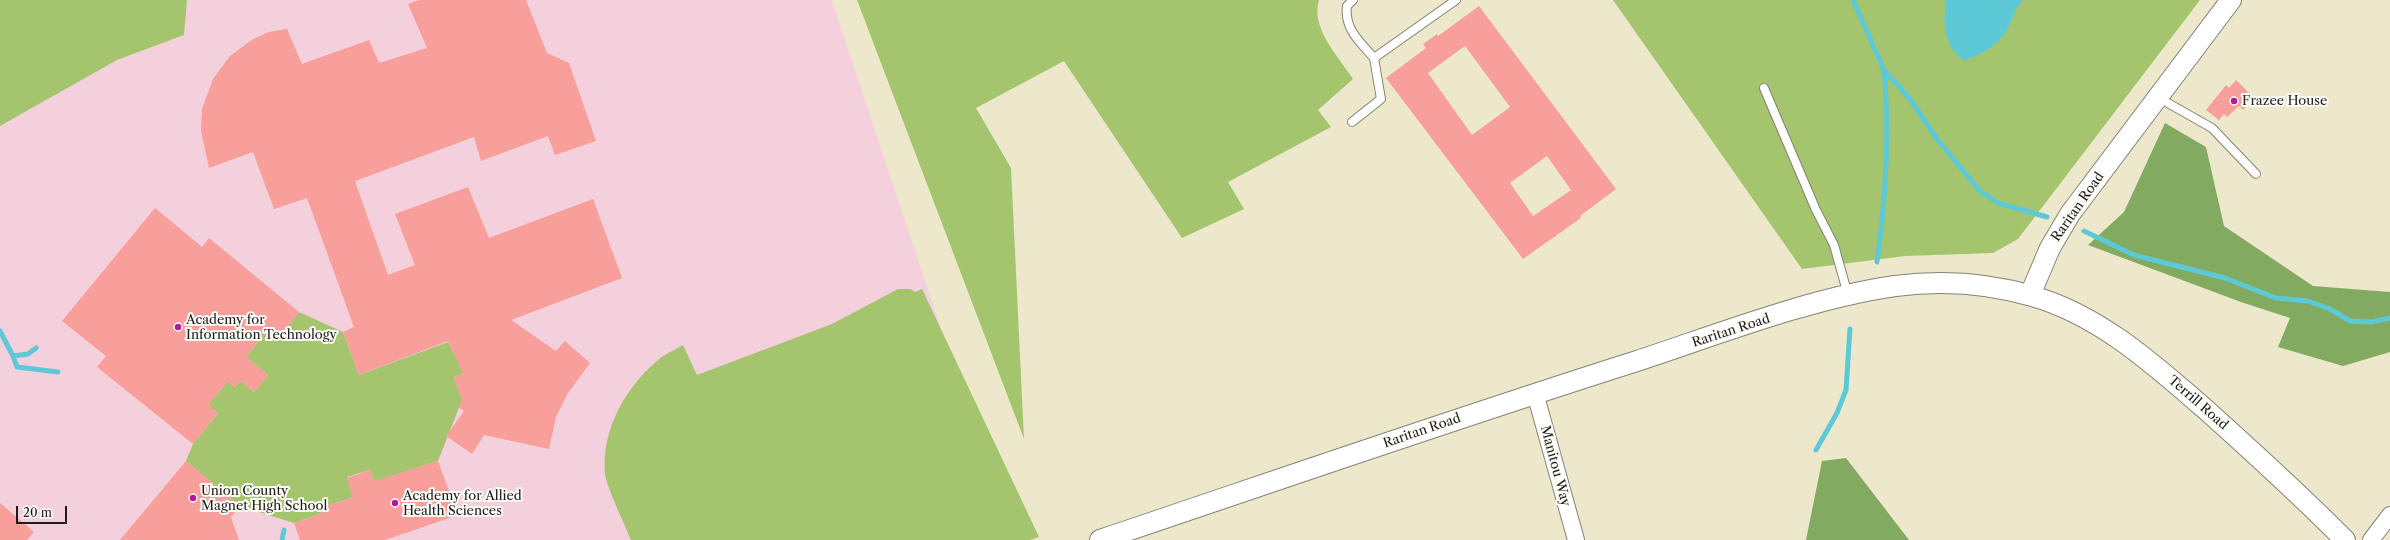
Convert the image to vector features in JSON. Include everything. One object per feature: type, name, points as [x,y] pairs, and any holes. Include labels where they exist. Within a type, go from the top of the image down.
[{"type":"street","name":"Raritan Road","points":[[1100,540],[1535,393],[1848,295],[1900,285],[1940,282],[1980,285],[2030,295],[2050,248],[2070,214],[2159,98],[2231,0]]},
{"type":"street","name":"Terrill Road","points":[[2030,295],[2057,304],[2109,331],[2150,362],[2282,477],[2345,540]]},
{"type":"street","name":"Manitou Way","points":[[1535,393],[1576,540]]},
{"type":"street","points":[[2371,540],[2390,515]]},
{"type":"lane","points":[[1352,122],[1381,99],[1374,58],[1348,27],[1345,16],[1347,6],[1353,0]]},
{"type":"lane","points":[[1374,58],[1456,0]]},
{"type":"lane","points":[[1764,88],[1816,210],[1834,245],[1848,295]]},
{"type":"lane","points":[[2159,98],[2212,128],[2256,174]]},
{"type":"shaded area","points":[[187,0],[832,0],[1011,540],[0,540],[0,126],[117,60],[184,35]]},
{"type":"green space","points":[[0,0],[187,0],[184,35],[117,60],[0,126]]},
{"type":"green space","points":[[857,0],[1319,0],[1317,11],[1322,32],[1327,42],[1353,79],[1318,110],[1331,127],[1228,182],[1244,209],[1182,238],[1064,61],[976,108],[1011,168],[1024,439]]},
{"type":"green space","points":[[1613,0],[2200,0],[2018,239],[1993,253],[1905,256],[1802,269]]},
{"type":"green space","points":[[2165,123],[2206,147],[2224,226],[2313,286],[2390,292],[2390,352],[2343,366],[2278,347],[2290,318],[2241,302],[2088,245],[2124,212]]},
{"type":"green space","points":[[898,289],[911,289],[915,292],[922,289],[1039,537],[1030,540],[631,540],[606,480],[605,458],[611,426],[625,397],[645,372],[663,356],[683,345],[697,375],[832,324]]},
{"type":"green space","points":[[299,312],[343,332],[359,375],[448,342],[453,352],[477,344],[485,366],[454,377],[462,400],[438,461],[395,475],[376,487],[370,470],[347,477],[353,497],[320,508],[322,513],[294,523],[240,506],[186,461],[193,444],[218,413],[208,405],[228,381],[235,387],[241,381],[254,392],[268,375],[246,357],[266,332],[276,340]]},
{"type":"green space","points":[[1846,458],[1909,540],[1806,540],[1822,461]]},
{"type":"water","points":[[1946,0],[2023,0],[2014,13],[2005,34],[1995,44],[1983,52],[1964,61],[1957,55],[1948,41],[1945,26]]},
{"type":"building","points":[[419,0],[526,0],[547,53],[569,63],[596,141],[555,155],[548,136],[481,161],[474,137],[355,181],[388,275],[415,265],[395,214],[468,187],[489,238],[593,199],[622,278],[511,320],[556,351],[565,341],[590,363],[568,393],[556,417],[549,449],[484,435],[472,454],[446,436],[464,411],[458,407],[462,400],[454,377],[463,374],[448,341],[359,375],[343,332],[354,327],[307,198],[274,209],[253,152],[209,168],[201,131],[202,109],[213,79],[230,56],[253,39],[269,32],[287,29],[302,64],[369,40],[379,63],[427,48],[408,4]]},
{"type":"building","points":[[1479,6],[1616,189],[1580,216],[1581,218],[1523,259],[1386,78],[1426,48],[1423,44],[1437,34],[1438,36]],"holes":[[[1465,46],[1510,107],[1472,135],[1428,73]],[[1547,156],[1571,190],[1533,216],[1510,183]]]},
{"type":"building","name":"Frazee House","points":[[2236,80],[2254,98],[2243,110],[2239,106],[2227,117],[2224,114],[2219,120],[2206,110],[2226,85],[2229,88]]},
{"type":"building","name":"Academy for Information Technology","points":[[155,208],[202,247],[209,238],[299,312],[276,341],[266,332],[246,357],[268,375],[254,392],[241,381],[235,387],[228,381],[208,405],[218,413],[193,444],[97,367],[106,356],[62,321]]},
{"type":"building","name":"Union County Magnet High School","points":[[186,461],[240,506],[231,517],[239,540],[120,540]]},
{"type":"building","name":"Academy for Allied Health Sciences","points":[[438,461],[458,515],[385,540],[300,540],[294,523],[322,513],[320,508],[353,497],[347,478],[370,470],[374,481]]},
{"type":"building","points":[[0,503],[34,532],[27,540],[0,540]]},
{"type":"waterway","points":[[1853,0],[1884,70],[1910,99],[1937,139],[1980,191],[1998,203],[2047,217]]},
{"type":"waterway","points":[[1877,262],[1883,214],[1887,142],[1884,70]]},
{"type":"waterway","points":[[2084,231],[2134,255],[2225,278],[2276,298],[2308,301],[2330,309],[2350,321],[2372,322],[2390,318]]},
{"type":"waterway","points":[[1816,450],[1837,413],[1846,390],[1850,329]]},
{"type":"waterway","points":[[0,331],[13,356]]},
{"type":"waterway","points":[[36,348],[28,354],[13,356],[17,367],[58,372]]},
{"type":"waterway","points":[[282,540],[284,530]]},
{"type":"place","name":"Frazee House","points":[[2234,101]]},
{"type":"place","name":"Academy for Information Technology","points":[[178,327]]},
{"type":"place","name":"Union County Magnet High School","points":[[193,498]]},
{"type":"place","name":"Academy for Allied Health Sciences","points":[[395,503]]}]
